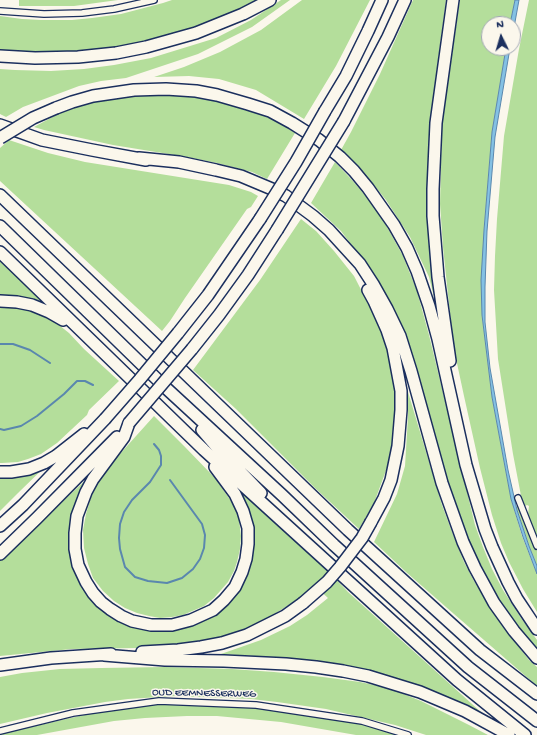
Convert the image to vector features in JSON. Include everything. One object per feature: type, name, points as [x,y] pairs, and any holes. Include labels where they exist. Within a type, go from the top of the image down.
[{"type":"highway","points":[[0,56],[36,58],[78,57],[116,53],[146,47],[196,33],[243,14],[270,0]]},
{"type":"highway","points":[[0,526],[23,505],[105,419],[140,379],[208,295],[245,242],[296,162],[346,76],[382,0]]},
{"type":"highway","points":[[204,450],[235,494],[243,511],[248,528],[246,559],[235,587],[213,610],[191,620],[172,625],[152,625],[121,616],[101,602],[93,593],[78,565],[75,549],[75,533],[77,516],[86,492],[129,423],[192,349],[248,275],[344,121],[388,37],[405,0]]},
{"type":"highway","points":[[452,0],[436,123],[433,216],[438,277],[450,360],[454,410]]},
{"type":"highway","points":[[0,138],[33,118],[72,102],[93,96],[134,90],[166,89],[196,91],[217,95],[270,111],[292,122],[319,140],[340,157],[368,188],[394,224],[417,270],[438,339],[470,478],[489,541],[517,599],[537,629]]},
{"type":"highway","points":[[0,125],[42,140],[193,169],[243,181],[284,200],[305,214],[324,230],[346,255],[374,300],[393,348],[399,377],[401,404],[401,428],[391,480],[384,498],[371,522],[362,538],[327,582],[303,603],[285,616],[247,635],[222,643],[201,647],[178,650],[51,658],[0,665]]},
{"type":"highway","points":[[139,158],[178,162],[216,170],[240,176],[272,188],[302,207],[334,236],[360,264],[377,290],[400,336],[442,483],[463,542],[494,603],[514,631],[537,658]]},
{"type":"highway","points":[[0,195],[348,530],[480,650],[537,694]]},
{"type":"highway","points":[[0,226],[167,389],[334,545],[468,667],[537,721]]},
{"type":"highway","points":[[0,252],[204,450],[457,680],[525,735]]},
{"type":"highway","points":[[0,300],[32,305],[49,312],[81,331]]},
{"type":"highway","points":[[167,389],[214,444],[328,563]]},
{"type":"highway","points":[[0,472],[29,469],[44,463],[56,456],[105,419]]},
{"type":"highway","points":[[0,554],[122,435]]},
{"type":"highway","points":[[104,655],[165,660],[286,664],[343,671],[368,676],[420,692],[465,711],[509,735]]},
{"type":"street","points":[[0,11],[44,14],[82,13],[114,9],[154,0]]},
{"type":"street","points":[[518,498],[537,546]]},
{"type":"street","name":"OUD EEMNESSERWEG","points":[[0,731],[73,714],[159,701],[256,705],[362,721],[408,735]]},
{"type":"green space","points":[[19,0],[118,0],[74,6],[19,6]]},
{"type":"green space","points":[[172,0],[265,0],[199,28],[106,52],[0,55],[0,16],[22,19],[72,20],[121,14]]},
{"type":"green space","points":[[281,0],[290,0],[252,27],[198,54],[126,78],[101,81],[79,86],[23,107],[6,117],[0,114],[0,69],[51,71],[84,69],[151,58],[216,38],[251,20]]},
{"type":"green space","points":[[302,0],[370,0],[336,66],[304,119],[256,90],[219,79],[189,76],[154,77],[184,67],[220,52],[261,30]]},
{"type":"green space","points":[[413,0],[446,0],[430,120],[429,159],[430,215],[438,313],[429,277],[410,237],[386,200],[361,169],[341,150],[380,74]]},
{"type":"green space","points":[[460,0],[515,0],[512,16],[481,16],[481,56],[505,56],[492,132],[484,230],[482,315],[492,397],[511,499],[522,536],[537,574],[537,612],[509,562],[492,515],[455,354],[443,247],[440,204],[442,124]]},
{"type":"green space","points":[[529,0],[537,0],[537,536],[528,514],[529,506],[525,506],[522,501],[513,454],[498,359],[494,290],[497,219],[504,136],[518,56],[521,56],[521,39]]},
{"type":"green space","points":[[152,94],[220,100],[256,112],[278,122],[295,133],[267,179],[252,172],[217,163],[113,145],[34,127],[60,113],[89,102],[117,97]]},
{"type":"green space","points":[[9,140],[48,153],[85,162],[229,185],[251,192],[258,196],[251,207],[247,209],[162,331],[0,181],[0,148]]},
{"type":"green space","points":[[335,162],[370,201],[386,225],[403,256],[417,291],[429,335],[475,525],[492,569],[503,590],[537,640],[537,651],[506,614],[479,570],[448,485],[403,332],[385,293],[373,273],[341,231],[311,203]]},
{"type":"green space","points":[[301,219],[316,231],[354,276],[375,317],[383,329],[396,377],[397,423],[388,465],[374,503],[359,529],[315,488],[236,409],[193,370],[260,280]]},
{"type":"green space","points":[[0,259],[50,308],[0,297]]},
{"type":"green space","points":[[0,306],[23,308],[50,318],[69,333],[119,381],[89,410],[87,415],[57,443],[41,454],[18,462],[0,463]]},
{"type":"green space","points":[[408,392],[442,505],[464,562],[501,624],[529,660],[537,667],[537,686],[406,572],[374,542],[397,494],[405,466]]},
{"type":"green space","points":[[154,416],[215,478],[238,511],[241,536],[240,549],[234,571],[228,582],[214,598],[204,606],[183,615],[160,618],[137,613],[125,608],[103,591],[93,578],[88,564],[84,548],[83,530],[91,497],[98,482],[110,465]]},
{"type":"green space","points":[[53,459],[18,493],[0,511],[0,477]]},
{"type":"green space","points":[[92,474],[74,530],[87,592],[152,629],[229,603],[252,523],[249,510],[244,499],[232,482],[255,501],[348,592],[482,713],[399,680],[356,668],[310,661],[221,654],[261,640],[290,626],[307,615],[328,598],[315,586],[298,599],[262,622],[221,638],[200,643],[137,648],[72,649],[0,656],[0,560]]},
{"type":"green space","points":[[517,500],[537,551],[537,566],[517,510]]},
{"type":"green space","points":[[165,667],[274,672],[323,677],[379,686],[421,701],[488,735],[426,735],[395,725],[326,709],[251,699],[176,696],[105,702],[0,724],[0,677],[60,669]]},
{"type":"green space","points":[[161,704],[215,705],[277,710],[359,723],[400,735],[356,735],[281,722],[217,716],[187,716],[114,721],[37,735],[0,735],[93,713]]},
{"type":"water","points":[[515,0],[519,0],[516,16],[512,16]]},
{"type":"water","points":[[505,56],[509,56],[495,137],[487,231],[485,322],[490,368],[508,470],[517,510],[537,566],[537,574],[511,499],[492,397],[482,315],[481,280],[492,132]]},
{"type":"waterway","points":[[0,344],[13,344],[30,350],[50,363]]},
{"type":"waterway","points":[[0,429],[4,430],[21,426],[37,416],[64,394],[77,381],[85,381],[93,385]]},
{"type":"waterway","points":[[154,444],[159,450],[161,465],[150,482],[132,500],[124,512],[120,524],[119,538],[120,549],[125,567],[135,577],[148,581],[167,583],[182,578],[193,569],[200,559],[204,548],[205,535],[202,524],[170,480]]}]
